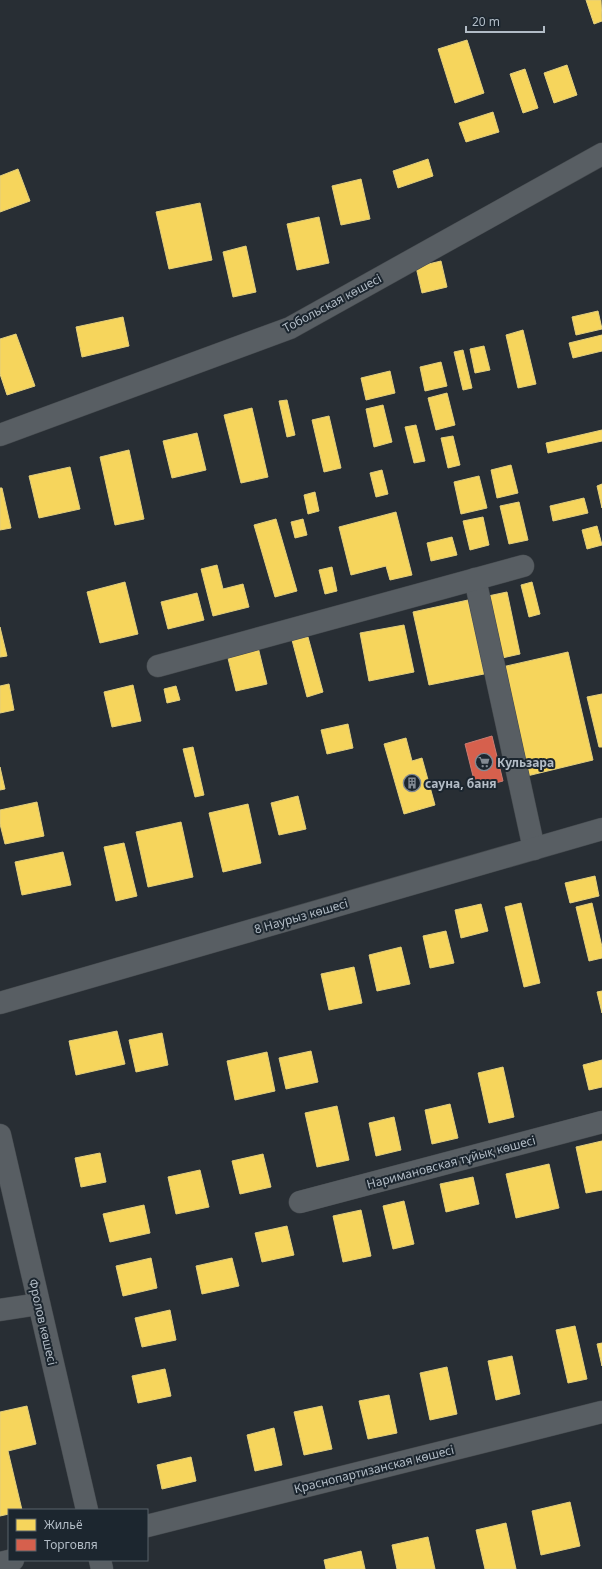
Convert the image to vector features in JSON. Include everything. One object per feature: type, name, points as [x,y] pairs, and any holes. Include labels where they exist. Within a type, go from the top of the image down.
[{"type":"street","name":"Тобольская көшесі","points":[[0,435],[290,328],[602,154]]},
{"type":"street","points":[[158,666],[523,566]]},
{"type":"street","points":[[475,579],[534,849]]},
{"type":"street","name":"8 Наурыз көшесі","points":[[0,1003],[602,829]]},
{"type":"street","name":"Наримановская тұйық көшесі","points":[[300,1202],[602,1122]]},
{"type":"street","name":"Фролов көшесі","points":[[0,1135],[87,1509]]},
{"type":"street","points":[[0,1310],[39,1304]]},
{"type":"street","name":"Краснопартизанская көшесі","points":[[148,1526],[602,1412]]},
{"type":"building: Жильё","points":[[586,0],[601,0],[602,21],[594,24]]},
{"type":"building: Жильё","points":[[467,40],[484,93],[455,103],[438,49]]},
{"type":"building: Жильё","points":[[567,65],[577,95],[554,103],[544,73]]},
{"type":"building: Жильё","points":[[525,69],[538,108],[523,113],[510,74]]},
{"type":"building: Жильё","points":[[493,112],[499,132],[466,142],[459,123]]},
{"type":"building: Жильё","points":[[428,159],[433,176],[398,188],[393,171]]},
{"type":"building: Жильё","points":[[18,169],[30,201],[0,212],[0,176]]},
{"type":"building: Жильё","points":[[361,179],[370,219],[341,225],[332,186]]},
{"type":"building: Жильё","points":[[200,203],[212,260],[169,269],[156,212]]},
{"type":"building: Жильё","points":[[319,217],[329,263],[297,270],[287,224]]},
{"type":"building: Жильё","points":[[246,246],[256,292],[233,297],[223,252]]},
{"type":"building: Жильё","points":[[441,261],[447,287],[422,293],[416,267]]},
{"type":"building: Жильё","points":[[598,311],[602,329],[576,335],[572,317]]},
{"type":"building: Жильё","points":[[123,317],[129,346],[82,357],[76,327]]},
{"type":"building: Жильё","points":[[523,330],[536,384],[518,388],[506,335]]},
{"type":"building: Жильё","points":[[16,334],[35,386],[7,395],[0,374],[0,339]]},
{"type":"building: Жильё","points":[[602,335],[602,351],[573,358],[569,343]]},
{"type":"building: Жильё","points":[[484,346],[490,370],[475,373],[470,349]]},
{"type":"building: Жильё","points":[[463,350],[472,388],[463,390],[454,352]]},
{"type":"building: Жильё","points":[[441,362],[447,386],[425,391],[420,367]]},
{"type":"building: Жильё","points":[[390,371],[395,393],[366,400],[361,378]]},
{"type":"building: Жильё","points":[[447,393],[455,425],[436,430],[428,398]]},
{"type":"building: Жильё","points":[[287,400],[295,435],[287,437],[279,401]]},
{"type":"building: Жильё","points":[[383,405],[392,442],[374,447],[366,409]]},
{"type":"building: Жильё","points":[[252,408],[268,477],[241,483],[224,415]]},
{"type":"building: Жильё","points":[[329,416],[341,468],[324,472],[312,420]]},
{"type":"building: Жильё","points":[[416,425],[425,461],[414,463],[405,427]]},
{"type":"building: Жильё","points":[[602,430],[602,441],[548,453],[546,443]]},
{"type":"building: Жильё","points":[[197,433],[206,470],[172,478],[163,441]]},
{"type":"building: Жильё","points":[[453,436],[460,465],[448,468],[441,438]]},
{"type":"building: Жильё","points":[[129,450],[144,519],[115,525],[100,457]]},
{"type":"building: Жильё","points":[[511,465],[518,493],[497,498],[491,470]]},
{"type":"building: Жильё","points":[[70,467],[80,509],[39,518],[29,476]]},
{"type":"building: Жильё","points":[[382,470],[388,494],[376,497],[370,473]]},
{"type":"building: Жильё","points":[[479,476],[487,508],[461,514],[454,482]]},
{"type":"building: Жильё","points":[[602,484],[602,508],[597,486]]},
{"type":"building: Жильё","points":[[0,488],[2,488],[11,528],[0,530]]},
{"type":"building: Жильё","points":[[315,492],[319,511],[308,514],[304,495]]},
{"type":"building: Жильё","points":[[584,498],[588,513],[553,521],[550,506]]},
{"type":"building: Жильё","points":[[519,502],[528,540],[509,544],[500,506]]},
{"type":"building: Жильё","points":[[396,512],[412,575],[390,580],[386,566],[351,575],[339,527]]},
{"type":"building: Жильё","points":[[483,517],[489,545],[470,550],[463,521]]},
{"type":"building: Жильё","points":[[276,519],[297,591],[275,597],[254,525]]},
{"type":"building: Жильё","points":[[303,519],[307,535],[295,538],[291,522]]},
{"type":"building: Жильё","points":[[597,526],[602,545],[587,549],[582,530]]},
{"type":"building: Жильё","points":[[452,537],[457,555],[431,561],[427,543]]},
{"type":"building: Жильё","points":[[217,565],[223,589],[243,584],[249,607],[213,616],[201,569]]},
{"type":"building: Жильё","points":[[332,567],[337,591],[325,594],[319,570]]},
{"type":"building: Жильё","points":[[125,582],[138,634],[100,643],[87,592]]},
{"type":"building: Жильё","points":[[532,582],[540,614],[529,617],[521,585]]},
{"type":"building: Жильё","points":[[507,592],[520,654],[502,658],[488,596]]},
{"type":"building: Жильё","points":[[197,593],[204,620],[168,629],[161,602]]},
{"type":"building: Жильё","points":[[468,600],[484,674],[429,685],[413,612]]},
{"type":"building: Жильё","points":[[404,625],[414,672],[369,681],[360,633]]},
{"type":"building: Жильё","points":[[0,627],[7,656],[0,657]]},
{"type":"building: Жильё","points":[[308,637],[323,692],[307,697],[292,640]]},
{"type":"building: Жильё","points":[[258,647],[267,684],[236,691],[227,654]]},
{"type":"building: Жильё","points":[[568,652],[593,760],[527,776],[502,667]]},
{"type":"building: Жильё","points":[[9,684],[14,710],[0,713],[0,686]]},
{"type":"building: Жильё","points":[[133,685],[141,721],[112,727],[104,692]]},
{"type":"building: Жильё","points":[[176,686],[180,700],[167,703],[164,689]]},
{"type":"building: Жильё","points":[[602,694],[602,747],[599,747],[587,697]]},
{"type":"building: Жильё","points":[[348,724],[353,748],[327,754],[321,730]]},
{"type":"building: Жильё","name":"сауна, баня","points":[[406,738],[412,761],[422,758],[435,805],[404,814],[384,744]]},
{"type":"building: Жильё","points":[[193,747],[204,795],[195,797],[183,749]]},
{"type":"building: Жильё","points":[[0,767],[5,789],[0,790]]},
{"type":"building: Жильё","points":[[298,796],[306,829],[279,835],[271,803]]},
{"type":"building: Жильё","points":[[37,802],[44,836],[5,844],[0,824],[0,810]]},
{"type":"building: Жильё","points":[[248,804],[261,863],[223,872],[209,813]]},
{"type":"building: Жильё","points":[[181,822],[193,877],[148,887],[136,832]]},
{"type":"building: Жильё","points":[[124,843],[137,896],[116,901],[104,847]]},
{"type":"building: Жильё","points":[[63,852],[71,885],[22,895],[15,862]]},
{"type":"building: Жильё","points":[[595,876],[599,896],[570,903],[565,883]]},
{"type":"building: Жильё","points":[[521,903],[540,983],[524,987],[505,907]]},
{"type":"building: Жильё","points":[[592,903],[602,947],[602,958],[589,961],[576,907]]},
{"type":"building: Жильё","points":[[481,904],[488,931],[461,938],[455,910]]},
{"type":"building: Жильё","points":[[446,931],[454,963],[430,968],[423,936]]},
{"type":"building: Жильё","points":[[401,947],[410,984],[377,991],[369,955]]},
{"type":"building: Жильё","points":[[354,967],[362,1003],[329,1010],[321,974]]},
{"type":"building: Жильё","points":[[602,991],[602,1013],[597,992]]},
{"type":"building: Жильё","points":[[117,1031],[125,1064],[76,1075],[69,1041]]},
{"type":"building: Жильё","points":[[162,1033],[168,1065],[136,1072],[129,1040]]},
{"type":"building: Жильё","points":[[311,1051],[318,1082],[286,1089],[279,1058]]},
{"type":"building: Жильё","points":[[267,1052],[275,1091],[235,1100],[227,1061]]},
{"type":"building: Жильё","points":[[602,1060],[602,1087],[589,1090],[583,1065]]},
{"type":"building: Жильё","points":[[503,1067],[514,1117],[489,1123],[478,1073]]},
{"type":"building: Жильё","points":[[450,1104],[458,1138],[432,1144],[425,1110]]},
{"type":"building: Жильё","points":[[337,1106],[349,1160],[317,1167],[305,1113]]},
{"type":"building: Жильё","points":[[394,1117],[401,1150],[376,1156],[369,1123]]},
{"type":"building: Жильё","points":[[602,1141],[602,1190],[586,1193],[576,1147]]},
{"type":"building: Жильё","points":[[100,1153],[106,1182],[81,1187],[75,1158]]},
{"type":"building: Жильё","points":[[263,1154],[271,1187],[240,1194],[232,1161]]},
{"type":"building: Жильё","points":[[549,1164],[559,1208],[516,1218],[506,1174]]},
{"type":"building: Жильё","points":[[200,1170],[209,1207],[176,1214],[168,1177]]},
{"type":"building: Жильё","points":[[473,1177],[479,1204],[446,1212],[440,1184]]},
{"type":"building: Жильё","points":[[404,1201],[414,1244],[393,1249],[383,1206]]},
{"type":"building: Жильё","points":[[144,1205],[150,1233],[110,1242],[103,1214]]},
{"type":"building: Жильё","points":[[361,1210],[371,1256],[343,1262],[333,1216]]},
{"type":"building: Жильё","points":[[287,1226],[294,1255],[262,1262],[255,1233]]},
{"type":"building: Жильё","points":[[151,1258],[157,1288],[123,1296],[116,1266]]},
{"type":"building: Жильё","points":[[232,1258],[239,1286],[202,1294],[196,1266]]},
{"type":"building: Жильё","points":[[170,1310],[176,1340],[142,1347],[135,1318]]},
{"type":"building: Жильё","points":[[575,1326],[587,1379],[568,1383],[556,1330]]},
{"type":"building: Жильё","points":[[602,1343],[602,1366],[597,1344]]},
{"type":"building: Жильё","points":[[512,1356],[520,1394],[496,1400],[488,1361]]},
{"type":"building: Жильё","points":[[447,1367],[457,1414],[430,1420],[420,1373]]},
{"type":"building: Жильё","points":[[165,1369],[171,1396],[138,1403],[132,1376]]},
{"type":"building: Жильё","points":[[389,1395],[397,1433],[368,1439],[359,1401]]},
{"type":"building: Жильё","points":[[27,1406],[36,1444],[8,1451],[22,1509],[8,1509],[8,1514],[0,1516],[0,1412]]},
{"type":"building: Жильё","points":[[322,1406],[332,1449],[304,1455],[294,1412]]},
{"type":"building: Жильё","points":[[274,1428],[282,1465],[255,1471],[247,1435]]},
{"type":"building: Жильё","points":[[191,1457],[196,1481],[162,1489],[157,1465]]},
{"type":"building: Жильё","points":[[570,1502],[580,1546],[541,1555],[532,1511]]},
{"type":"building: Жильё","points":[[506,1523],[516,1569],[485,1569],[476,1530]]},
{"type":"building: Жильё","points":[[428,1537],[435,1569],[397,1569],[392,1545]]},
{"type":"building: Жильё","points":[[361,1551],[365,1569],[326,1569],[324,1560]]},
{"type":"building: Торговля","name":"Кульзара","points":[[492,736],[503,781],[476,788],[465,744]]},
{"type":"place","name":"Кульзара","points":[[484,762]]},
{"type":"place","name":"сауна, баня","points":[[412,783]]}]
